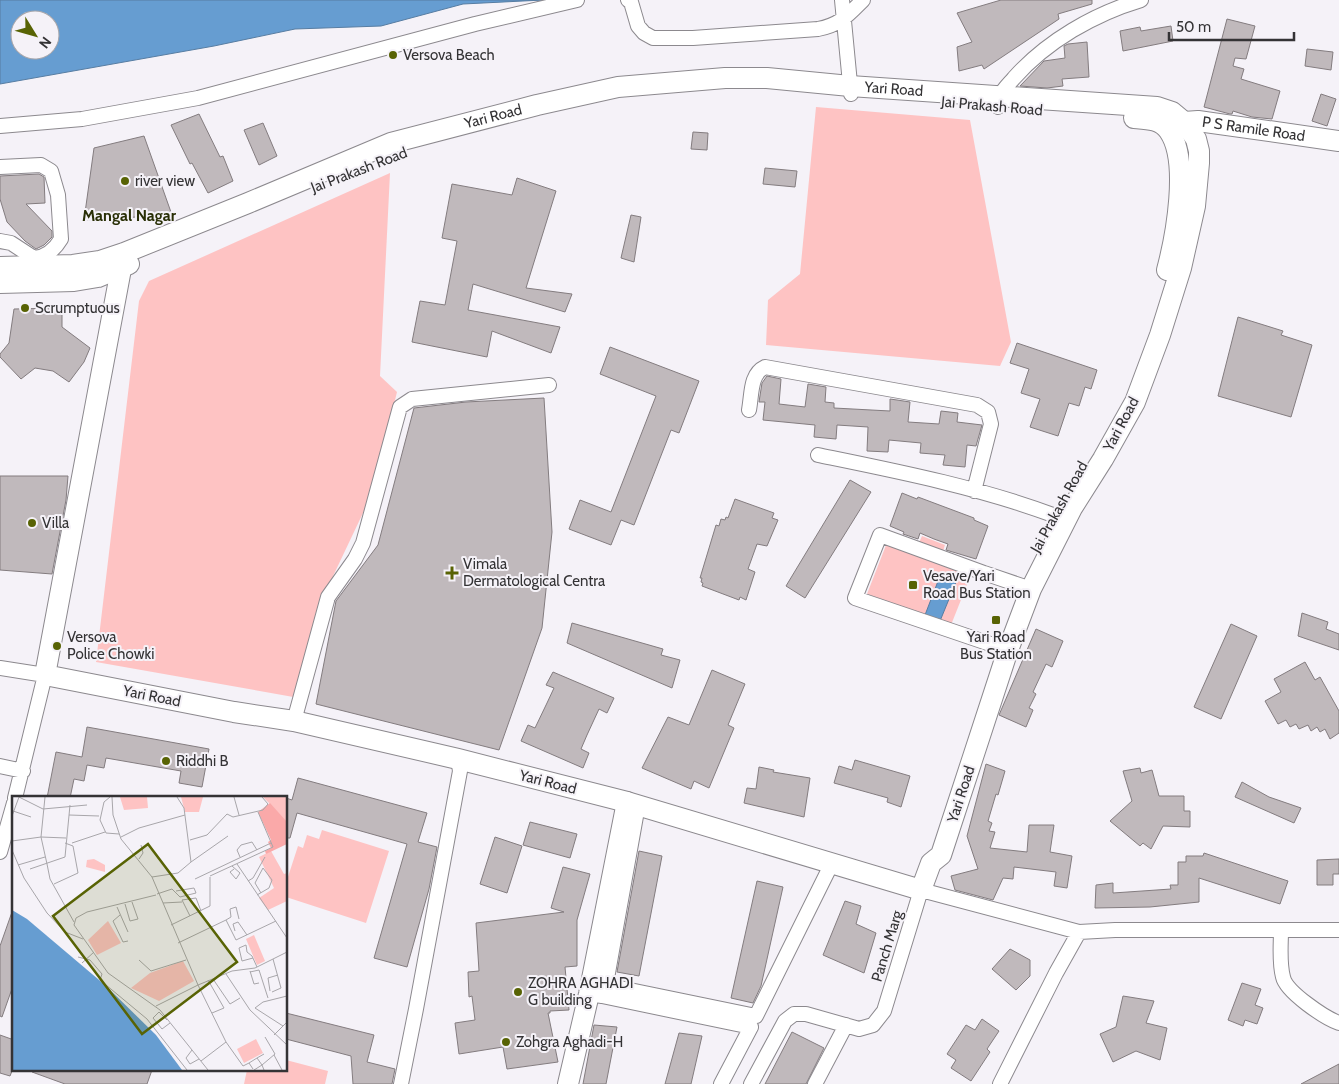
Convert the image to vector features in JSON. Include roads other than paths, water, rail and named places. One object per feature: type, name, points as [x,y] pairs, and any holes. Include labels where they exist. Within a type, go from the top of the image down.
[{"type":"main road","name":"Jai Prakash Road","points":[[0,283],[74,281],[98,277],[122,260],[201,236],[393,153],[510,126],[617,98],[721,88],[850,90],[999,102],[1154,120],[1176,126],[1180,176],[1179,207],[1169,261],[1153,319],[1134,372],[1112,418],[1053,515],[1002,648],[929,852],[931,863],[921,890]]},
{"type":"main road","name":"P S Ramile Road","points":[[1176,126],[1198,120],[1339,141]]},
{"type":"main road","name":"Yari Road","points":[[1025,587],[1103,459],[1135,402],[1160,335],[1181,268],[1195,206],[1199,163],[1196,139],[1176,126]]},
{"type":"main road","points":[[0,266],[72,265],[122,260],[45,675]]},
{"type":"main road","name":"Yari Road","points":[[45,675],[234,712],[294,721],[458,759],[633,804],[921,890]]},
{"type":"main road","points":[[568,1084],[596,987],[633,804]]},
{"type":"street","points":[[0,126],[82,119],[198,98],[475,24],[576,0]]},
{"type":"street","points":[[628,0],[631,2],[638,26],[644,33],[653,38],[693,38],[832,27],[844,19],[863,0]]},
{"type":"street","points":[[842,0],[850,90]]},
{"type":"street","points":[[999,102],[1022,69],[1043,50],[1091,20],[1141,0]]},
{"type":"street","points":[[0,167],[40,165],[51,171],[58,195],[61,240],[58,245],[43,257],[34,258],[11,243],[0,241]]},
{"type":"street","points":[[749,410],[754,376],[765,367],[977,405],[988,412],[991,424],[974,491]]},
{"type":"street","points":[[294,721],[328,597],[355,559],[363,543],[400,407],[412,399],[549,385]]},
{"type":"street","points":[[818,455],[892,470],[1016,501],[1053,515]]},
{"type":"street","points":[[1002,648],[855,598],[880,535],[1025,587]]},
{"type":"street","name":"Yari Road","points":[[0,668],[45,675]]},
{"type":"street","points":[[16,796],[45,675]]},
{"type":"street","points":[[400,1084],[416,1009],[460,771],[458,759]]},
{"type":"street","points":[[0,766],[23,771]]},
{"type":"street","points":[[0,852],[8,810]]},
{"type":"street","points":[[596,987],[756,1016],[832,863]]},
{"type":"street","points":[[921,890],[1079,932],[1115,930],[1339,930]]},
{"type":"street","name":"Panch Marg","points":[[846,1025],[859,1029],[873,1026],[884,1011],[921,890]]},
{"type":"street","points":[[1281,930],[1283,979],[1298,996],[1314,1009],[1339,1023]]},
{"type":"street","points":[[1000,1084],[1056,973],[1079,932]]},
{"type":"street","points":[[596,987],[602,996],[750,1027],[721,1084]]},
{"type":"street","points":[[750,1084],[785,1021],[794,1014],[806,1014],[846,1025],[815,1084]]},
{"type":"water","points":[[0,0],[543,0],[463,4],[381,26],[295,29],[214,46],[0,84]]},
{"type":"water","points":[[940,576],[956,582],[940,621],[925,615]]},
{"type":"place","name":"Versova Beach","points":[[393,55]]},
{"type":"place","name":"river view","points":[[125,181]]},
{"type":"place","name":"Scrumptuous","points":[[25,308]]},
{"type":"place","name":"Villa","points":[[32,523]]},
{"type":"place","name":"Vimala Dermatological Centra","points":[[452,573]]},
{"type":"place","name":"Vesave/Yari Road Bus Station","points":[[913,585]]},
{"type":"place","name":"Yari Road Bus Station","points":[[996,620]]},
{"type":"place","name":"Versova Police Chowki","points":[[57,646]]},
{"type":"place","name":"Riddhi B","points":[[166,761]]},
{"type":"place","name":"ZOHRA AGHADI G building","points":[[518,992]]},
{"type":"place","name":"Zohgra Aghadi-H","points":[[506,1042]]},
{"type":"district","name":"Mangal Nagar","points":[[129,215]]}]
